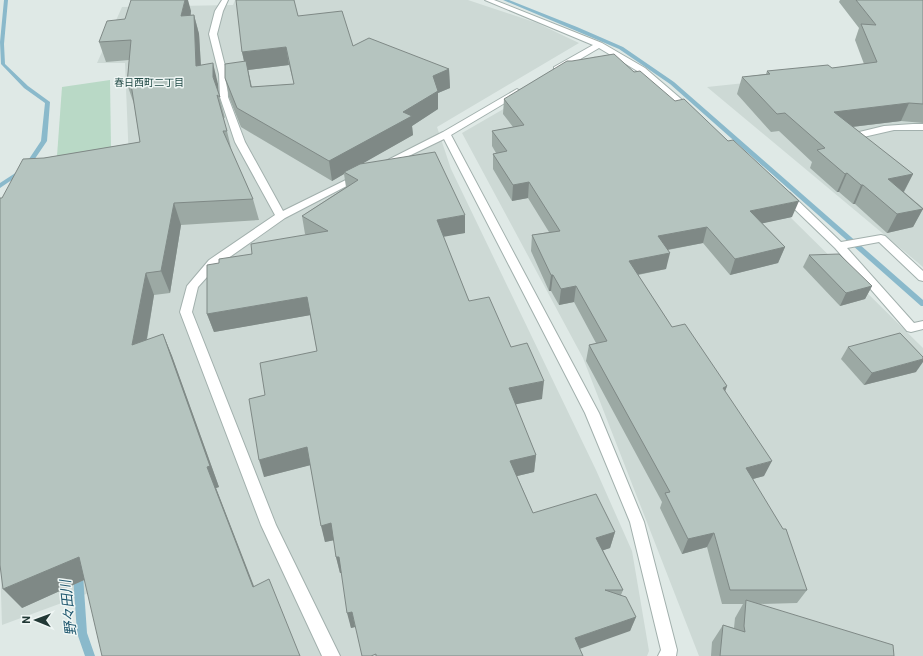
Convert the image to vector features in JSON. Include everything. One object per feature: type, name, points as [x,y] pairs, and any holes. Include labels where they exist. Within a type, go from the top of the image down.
[{"type":"street","points":[[225,0],[219,11],[213,34],[223,74],[224,97],[240,142],[281,216]]},
{"type":"street","points":[[488,0],[599,45],[642,70],[697,116]]},
{"type":"street","points":[[552,72],[599,45]]},
{"type":"street","points":[[331,656],[269,525],[186,312],[193,286],[213,263],[281,216],[446,134],[526,87]]},
{"type":"street","points":[[846,138],[882,129],[905,126],[923,127]]},
{"type":"street","points":[[446,134],[595,420],[637,522],[669,650],[667,656]]},
{"type":"street","points":[[779,189],[842,246],[911,328],[923,325]]},
{"type":"street","points":[[842,246],[881,238],[923,277]]},
{"type":"shaded area","points":[[235,0],[468,0],[537,23],[579,43],[437,127],[451,169],[596,470],[632,551],[649,651],[647,656],[127,656],[116,583],[2,625],[0,562],[0,256],[129,162],[125,63],[97,63],[122,7],[233,5]]},
{"type":"shaded area","points":[[595,56],[636,75],[787,214],[923,348],[923,656],[699,656],[583,358],[462,133]]},
{"type":"shaded area","points":[[820,75],[923,76],[923,267],[707,87]]},
{"type":"green space","points":[[110,80],[111,147],[57,156],[62,87]]},
{"type":"building","points":[[131,0],[185,0],[181,16],[194,15],[196,66],[213,63],[213,77],[220,97],[217,95],[227,131],[223,131],[253,199],[174,203],[161,271],[146,273],[132,345],[163,334],[210,466],[207,467],[253,587],[269,579],[300,656],[102,656],[79,557],[3,589],[0,565],[0,198],[2,198],[23,159],[44,158],[140,142],[131,84],[127,84],[131,40],[99,42],[107,21],[125,19]]},
{"type":"building","points":[[236,0],[294,0],[298,16],[342,11],[353,46],[369,38],[449,69],[433,76],[438,91],[403,112],[412,116],[329,161],[237,108],[225,78],[225,64],[246,61],[251,87],[294,84],[286,47],[242,52]]},
{"type":"building","points":[[856,0],[923,0],[923,104],[909,103],[834,112],[913,174],[888,179],[923,209],[897,214],[863,185],[847,173],[845,174],[817,150],[825,148],[785,113],[777,114],[742,77],[770,74],[767,71],[828,65],[832,68],[877,62],[861,24],[876,25]]},
{"type":"building","points":[[614,54],[634,72],[640,71],[675,101],[684,99],[728,141],[733,140],[799,201],[750,211],[785,247],[735,259],[707,227],[658,236],[670,253],[629,261],[672,327],[685,324],[727,386],[723,388],[772,461],[746,468],[783,529],[786,529],[807,590],[730,590],[714,533],[688,539],[665,493],[670,492],[589,345],[607,341],[576,286],[561,289],[553,275],[551,275],[532,235],[560,231],[529,182],[513,185],[493,154],[507,151],[492,131],[524,125],[504,99],[567,61]]},
{"type":"building","points":[[435,152],[465,215],[437,220],[469,301],[489,297],[511,347],[527,343],[544,381],[509,388],[536,455],[510,461],[533,513],[596,494],[615,532],[596,538],[623,590],[605,590],[626,597],[636,617],[575,638],[583,656],[376,656],[376,654],[371,656],[362,656],[352,612],[347,613],[339,557],[336,557],[331,523],[321,526],[307,447],[259,460],[249,399],[265,395],[260,363],[317,351],[307,297],[207,314],[207,265],[219,263],[219,259],[252,254],[251,244],[328,231],[302,216],[358,180],[344,172],[360,164]]},
{"type":"building","points":[[839,254],[872,286],[846,293],[809,255]]},
{"type":"building","points":[[900,333],[923,357],[923,359],[872,373],[848,347]]},
{"type":"building","points":[[746,600],[893,645],[894,656],[720,656],[723,625],[745,632]]},
{"type":"waterway","name":"野々田川","points":[[6,0],[2,44],[3,64],[26,87],[48,102],[44,141],[28,165]]},
{"type":"waterway","points":[[505,0],[621,48],[672,83],[923,304]]},
{"type":"waterway","name":"野々田川","points":[[0,186],[20,172]]},
{"type":"waterway","name":"野々田川","points":[[78,575],[82,633],[90,656]]},
{"type":"district","name":"春日西町二丁目","points":[[149,82]]}]
